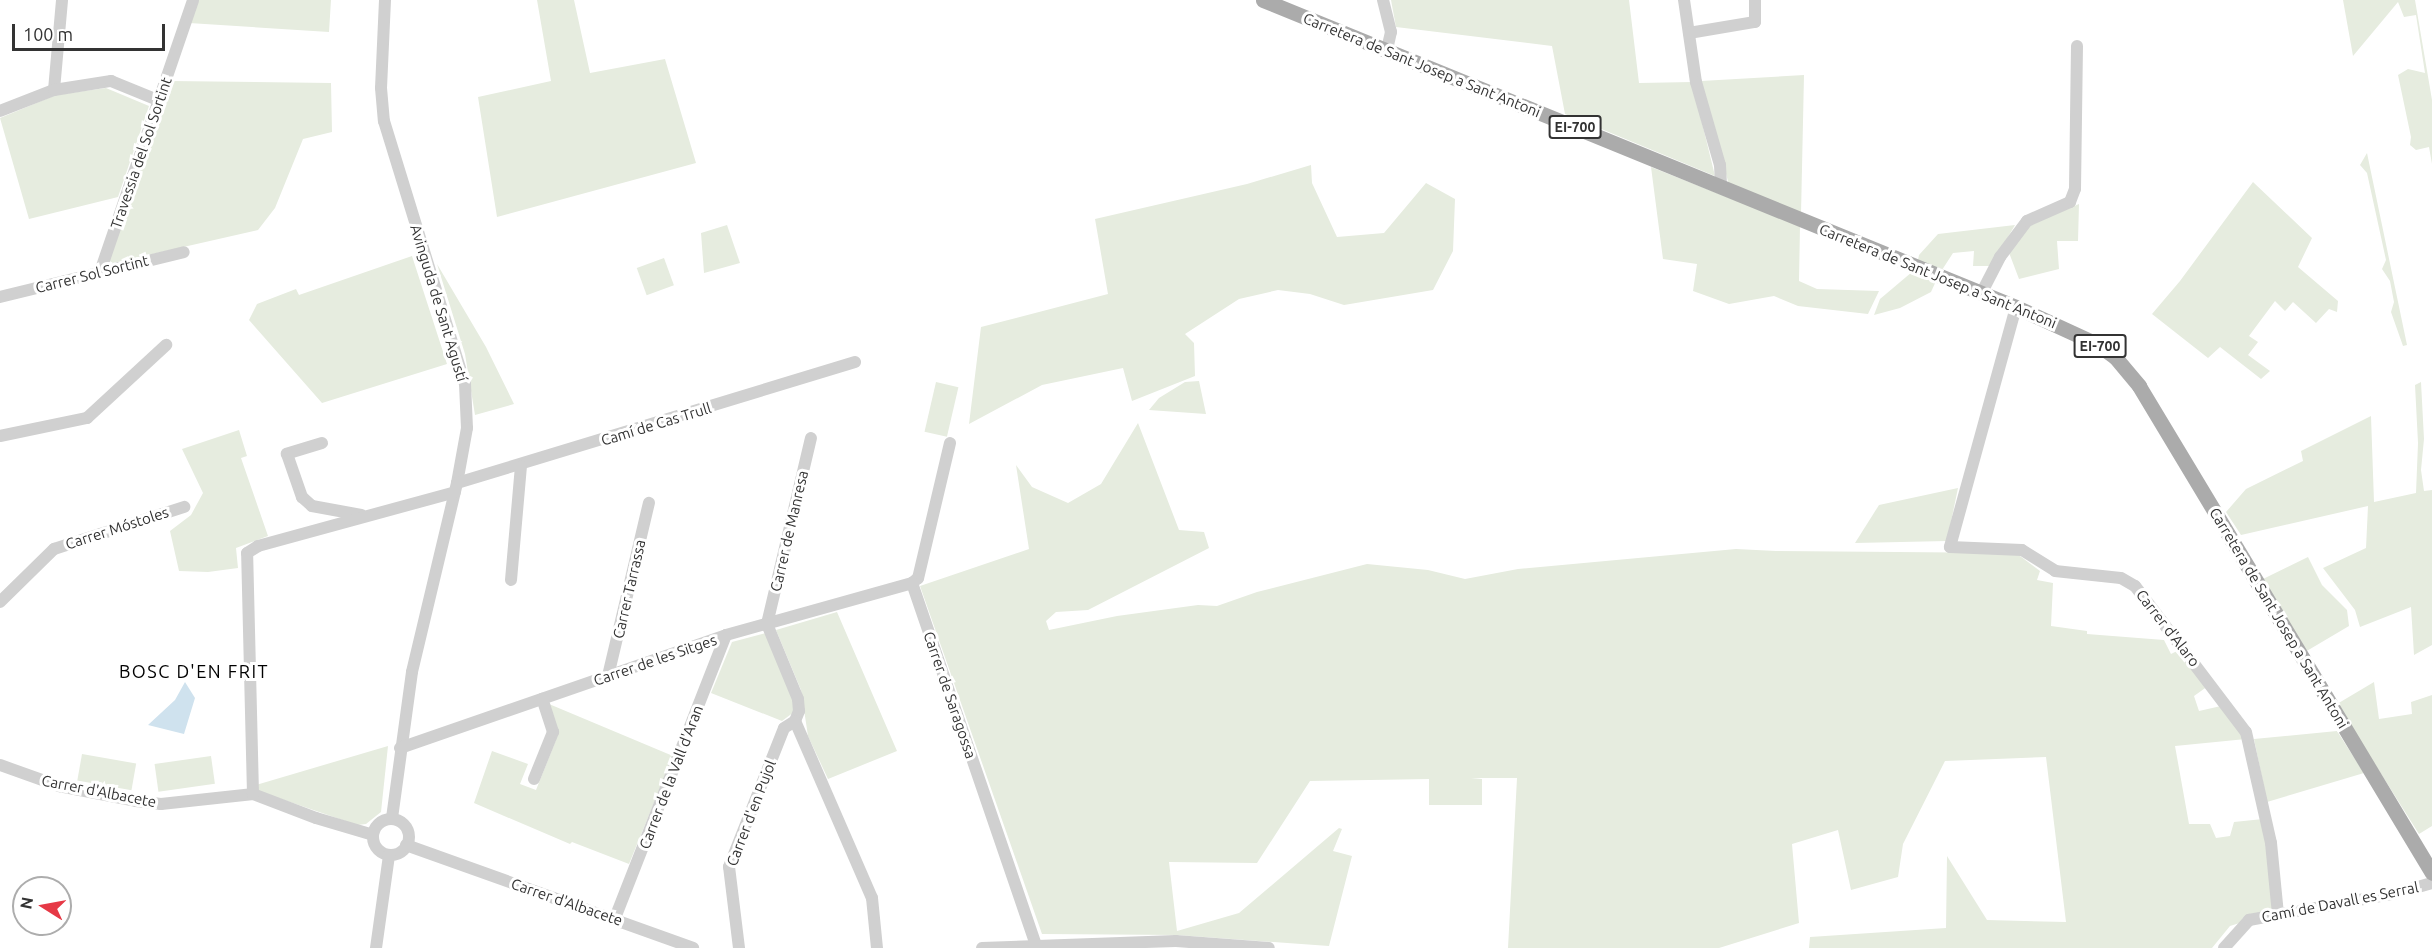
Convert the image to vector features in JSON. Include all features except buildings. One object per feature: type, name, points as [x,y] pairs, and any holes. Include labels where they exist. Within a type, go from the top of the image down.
[{"type":"main road","name":"Carretera de Sant Josep a Sant Antoni","points":[[1263,0],[2016,307],[2097,344],[2115,357],[2139,386],[2432,873]]},
{"type":"street","points":[[54,90],[62,0]]},
{"type":"street","name":"Travessia del Sol Sortint","points":[[100,272],[193,0]]},
{"type":"street","name":"Avinguda de Sant Agustí","points":[[386,0],[381,87],[384,121],[465,384],[467,428],[456,488],[412,672],[392,819]]},
{"type":"street","points":[[1383,0],[1391,32],[1387,50]]},
{"type":"street","points":[[1684,0],[1696,82],[1720,165],[1721,187]]},
{"type":"street","points":[[1689,33],[1755,22],[1755,0]]},
{"type":"street","points":[[1981,294],[2015,235],[2027,221],[2070,202],[2075,189],[2077,45]]},
{"type":"street","points":[[0,111],[54,90],[111,81],[160,100]]},
{"type":"street","name":"Carrer Sol Sortint","points":[[0,297],[184,252]]},
{"type":"street","name":"Carrer d'Alaro","points":[[2016,307],[1950,547],[2022,550],[2055,571],[2121,578],[2135,586],[2246,732],[2271,843],[2278,914]]},
{"type":"street","points":[[0,436],[87,418],[166,345]]},
{"type":"street","name":"Camí de Cas Trull","points":[[253,794],[247,553],[258,546],[366,516],[855,362]]},
{"type":"street","name":"Carrer de Manresa","points":[[767,624],[811,438]]},
{"type":"street","points":[[322,443],[287,454],[302,497],[312,506],[366,516]]},
{"type":"street","points":[[912,583],[918,578],[950,443]]},
{"type":"street","points":[[511,580],[520,466]]},
{"type":"street","name":"Carrer Tarrassa","points":[[608,676],[649,502]]},
{"type":"street","name":"Carrer Móstoles","points":[[0,602],[54,549],[184,507]]},
{"type":"street","name":"Carrer de les Sitges","points":[[400,748],[726,636],[912,583]]},
{"type":"street","name":"Carrer de Saragossa","points":[[912,583],[1036,945]]},
{"type":"street","points":[[767,624],[798,699],[799,711],[795,721],[872,898],[877,948]]},
{"type":"street","name":"Carrer de la Vall d'Aran","points":[[615,918],[726,636]]},
{"type":"street","points":[[534,779],[553,732],[542,699]]},
{"type":"street","name":"Carrer d'en Pujol","points":[[739,948],[729,867],[784,728],[795,721]]},
{"type":"street","name":"Carrer d'Albacete","points":[[0,765],[60,786],[161,804],[253,794],[316,818],[373,835]]},
{"type":"street","points":[[392,819],[407,828],[406,845],[399,853],[388,855],[376,848],[373,835],[379,823],[392,819]]},
{"type":"street","name":"Carrer d'Albacete","points":[[406,845],[615,918],[693,948]]},
{"type":"street","points":[[376,948],[388,855]]},
{"type":"street","name":"Camí de Davall es Serral","points":[[2224,948],[2249,920],[2397,893],[2432,883]]},
{"type":"street","points":[[982,948],[1191,941],[1269,948]]},
{"type":"shaded area","points":[[196,0],[331,0],[329,32],[189,23]]},
{"type":"shaded area","points":[[537,0],[574,0],[590,73],[665,59],[696,163],[497,217],[478,97],[551,81]]},
{"type":"shaded area","points":[[1391,0],[1629,0],[1639,83],[1692,82],[1715,176],[1565,114],[1552,46],[1396,27]]},
{"type":"shaded area","points":[[2343,0],[2415,0],[2432,100],[2432,164],[2429,147],[2416,150],[2410,145],[2411,137],[2398,75],[2408,69],[2425,73],[2416,15],[2404,17],[2398,2],[2353,56]]},
{"type":"shaded area","points":[[1804,75],[1801,214],[1729,185],[1701,81]]},
{"type":"shaded area","points":[[170,81],[331,83],[332,132],[303,139],[275,208],[258,230],[113,263],[108,260]]},
{"type":"shaded area","points":[[106,88],[149,106],[118,197],[29,219],[0,118],[56,95]]},
{"type":"shaded area","points":[[2367,153],[2407,345],[2403,346],[2391,312],[2394,302],[2390,281],[2382,269],[2386,260],[2367,173],[2360,165]]},
{"type":"shaded area","points":[[1311,165],[1312,183],[1337,237],[1384,233],[1426,183],[1455,199],[1453,251],[1433,290],[1344,305],[1310,294],[1278,290],[1239,299],[1185,334],[1194,343],[1195,376],[1132,401],[1123,368],[1042,385],[969,424],[981,327],[1108,294],[1095,219],[1247,184]]},
{"type":"shaded area","points":[[1651,167],[1800,226],[1799,281],[1817,289],[1879,291],[1868,314],[1798,306],[1774,296],[1729,304],[1693,291],[1697,264],[1663,259]]},
{"type":"shaded area","points":[[2253,182],[2312,238],[2298,267],[2338,301],[2337,312],[2329,309],[2316,323],[2293,302],[2285,311],[2275,301],[2249,336],[2258,342],[2248,355],[2270,371],[2261,379],[2220,347],[2208,358],[2152,314],[2180,281]]},
{"type":"shaded area","points":[[2079,204],[2078,241],[2057,241],[2059,269],[2019,279],[2008,250],[2025,226]]},
{"type":"shaded area","points":[[727,225],[740,263],[704,273],[701,233]]},
{"type":"shaded area","points":[[2015,225],[1991,266],[1973,266],[1974,251],[1953,253],[1942,270],[1918,260],[1919,255],[1938,234]]},
{"type":"shaded area","points":[[412,256],[447,364],[322,403],[249,320],[257,304],[296,289],[299,295]]},
{"type":"shaded area","points":[[664,258],[674,285],[647,295],[637,268]]},
{"type":"shaded area","points":[[437,264],[486,347],[514,404],[475,415],[465,354]]},
{"type":"shaded area","points":[[1912,272],[1936,281],[1931,292],[1900,308],[1874,315],[1880,299]]},
{"type":"shaded area","points":[[1199,381],[1206,414],[1149,410],[1159,398],[1185,382]]},
{"type":"shaded area","points":[[936,382],[958,387],[947,437],[925,432]]},
{"type":"shaded area","points":[[2421,382],[2424,439],[2421,470],[2424,491],[2432,490],[2432,645],[2414,655],[2411,607],[2360,627],[2355,610],[2323,568],[2366,548],[2368,506],[2241,535],[2226,512],[2246,489],[2303,461],[2301,451],[2371,416],[2374,502],[2416,493],[2418,443],[2415,385]]},
{"type":"shaded area","points":[[1138,423],[1179,530],[1204,532],[1209,548],[1088,610],[1056,612],[1046,621],[1049,630],[1117,616],[1198,605],[1217,606],[1257,592],[1367,564],[1428,570],[1465,579],[1518,569],[1736,549],[2016,553],[2040,571],[2037,580],[2053,583],[2051,626],[2087,631],[2087,634],[2164,640],[2171,654],[2179,650],[2208,686],[2194,696],[2199,711],[2221,706],[2246,739],[2175,746],[2189,824],[2210,824],[2216,838],[2230,836],[2234,822],[2263,819],[2275,912],[2230,926],[2212,948],[1809,948],[1810,937],[1946,928],[1947,856],[1987,920],[2066,922],[2046,757],[1945,761],[1903,844],[1898,877],[1851,890],[1838,830],[1792,844],[1799,923],[1719,948],[1508,948],[1517,778],[1471,778],[1482,779],[1482,805],[1429,805],[1429,779],[1310,781],[1257,863],[1169,862],[1177,931],[1239,913],[1339,828],[1342,829],[1333,851],[1352,856],[1329,946],[1177,935],[1042,934],[920,586],[1029,549],[1016,465],[1032,487],[1068,503],[1101,484]]},
{"type":"shaded area","points":[[239,430],[247,456],[241,458],[268,536],[236,548],[238,568],[208,572],[179,571],[170,531],[191,515],[203,493],[182,449]]},
{"type":"shaded area","points":[[1958,488],[1947,541],[1855,543],[1879,505]]},
{"type":"shaded area","points":[[2308,557],[2322,585],[2347,610],[2349,626],[2305,652],[2263,579]]},
{"type":"shaded area","points":[[837,612],[897,751],[828,779],[808,736],[801,690],[776,630]]},
{"type":"shaded area","points":[[766,633],[793,700],[794,712],[782,721],[711,693],[732,642]]},
{"type":"shaded area","points":[[2374,682],[2379,719],[2412,714],[2411,702],[2432,695],[2432,826],[2419,834],[2337,704]]},
{"type":"shaded area","points":[[549,704],[673,756],[629,864],[572,842],[570,844],[474,803],[492,751],[528,764],[520,784],[536,790],[556,740]]},
{"type":"shaded area","points":[[2337,731],[2364,773],[2267,802],[2254,739]]},
{"type":"shaded area","points":[[388,746],[381,812],[366,824],[357,825],[258,791],[256,785]]},
{"type":"shaded area","points":[[82,754],[136,764],[131,790],[77,781]]},
{"type":"shaded area","points":[[211,756],[215,784],[158,792],[155,764]]},
{"type":"water","points":[[185,682],[195,698],[184,734],[148,725],[175,700]]},
{"type":"district","name":"BOSC D'EN FRIT","points":[[194,671]]}]
